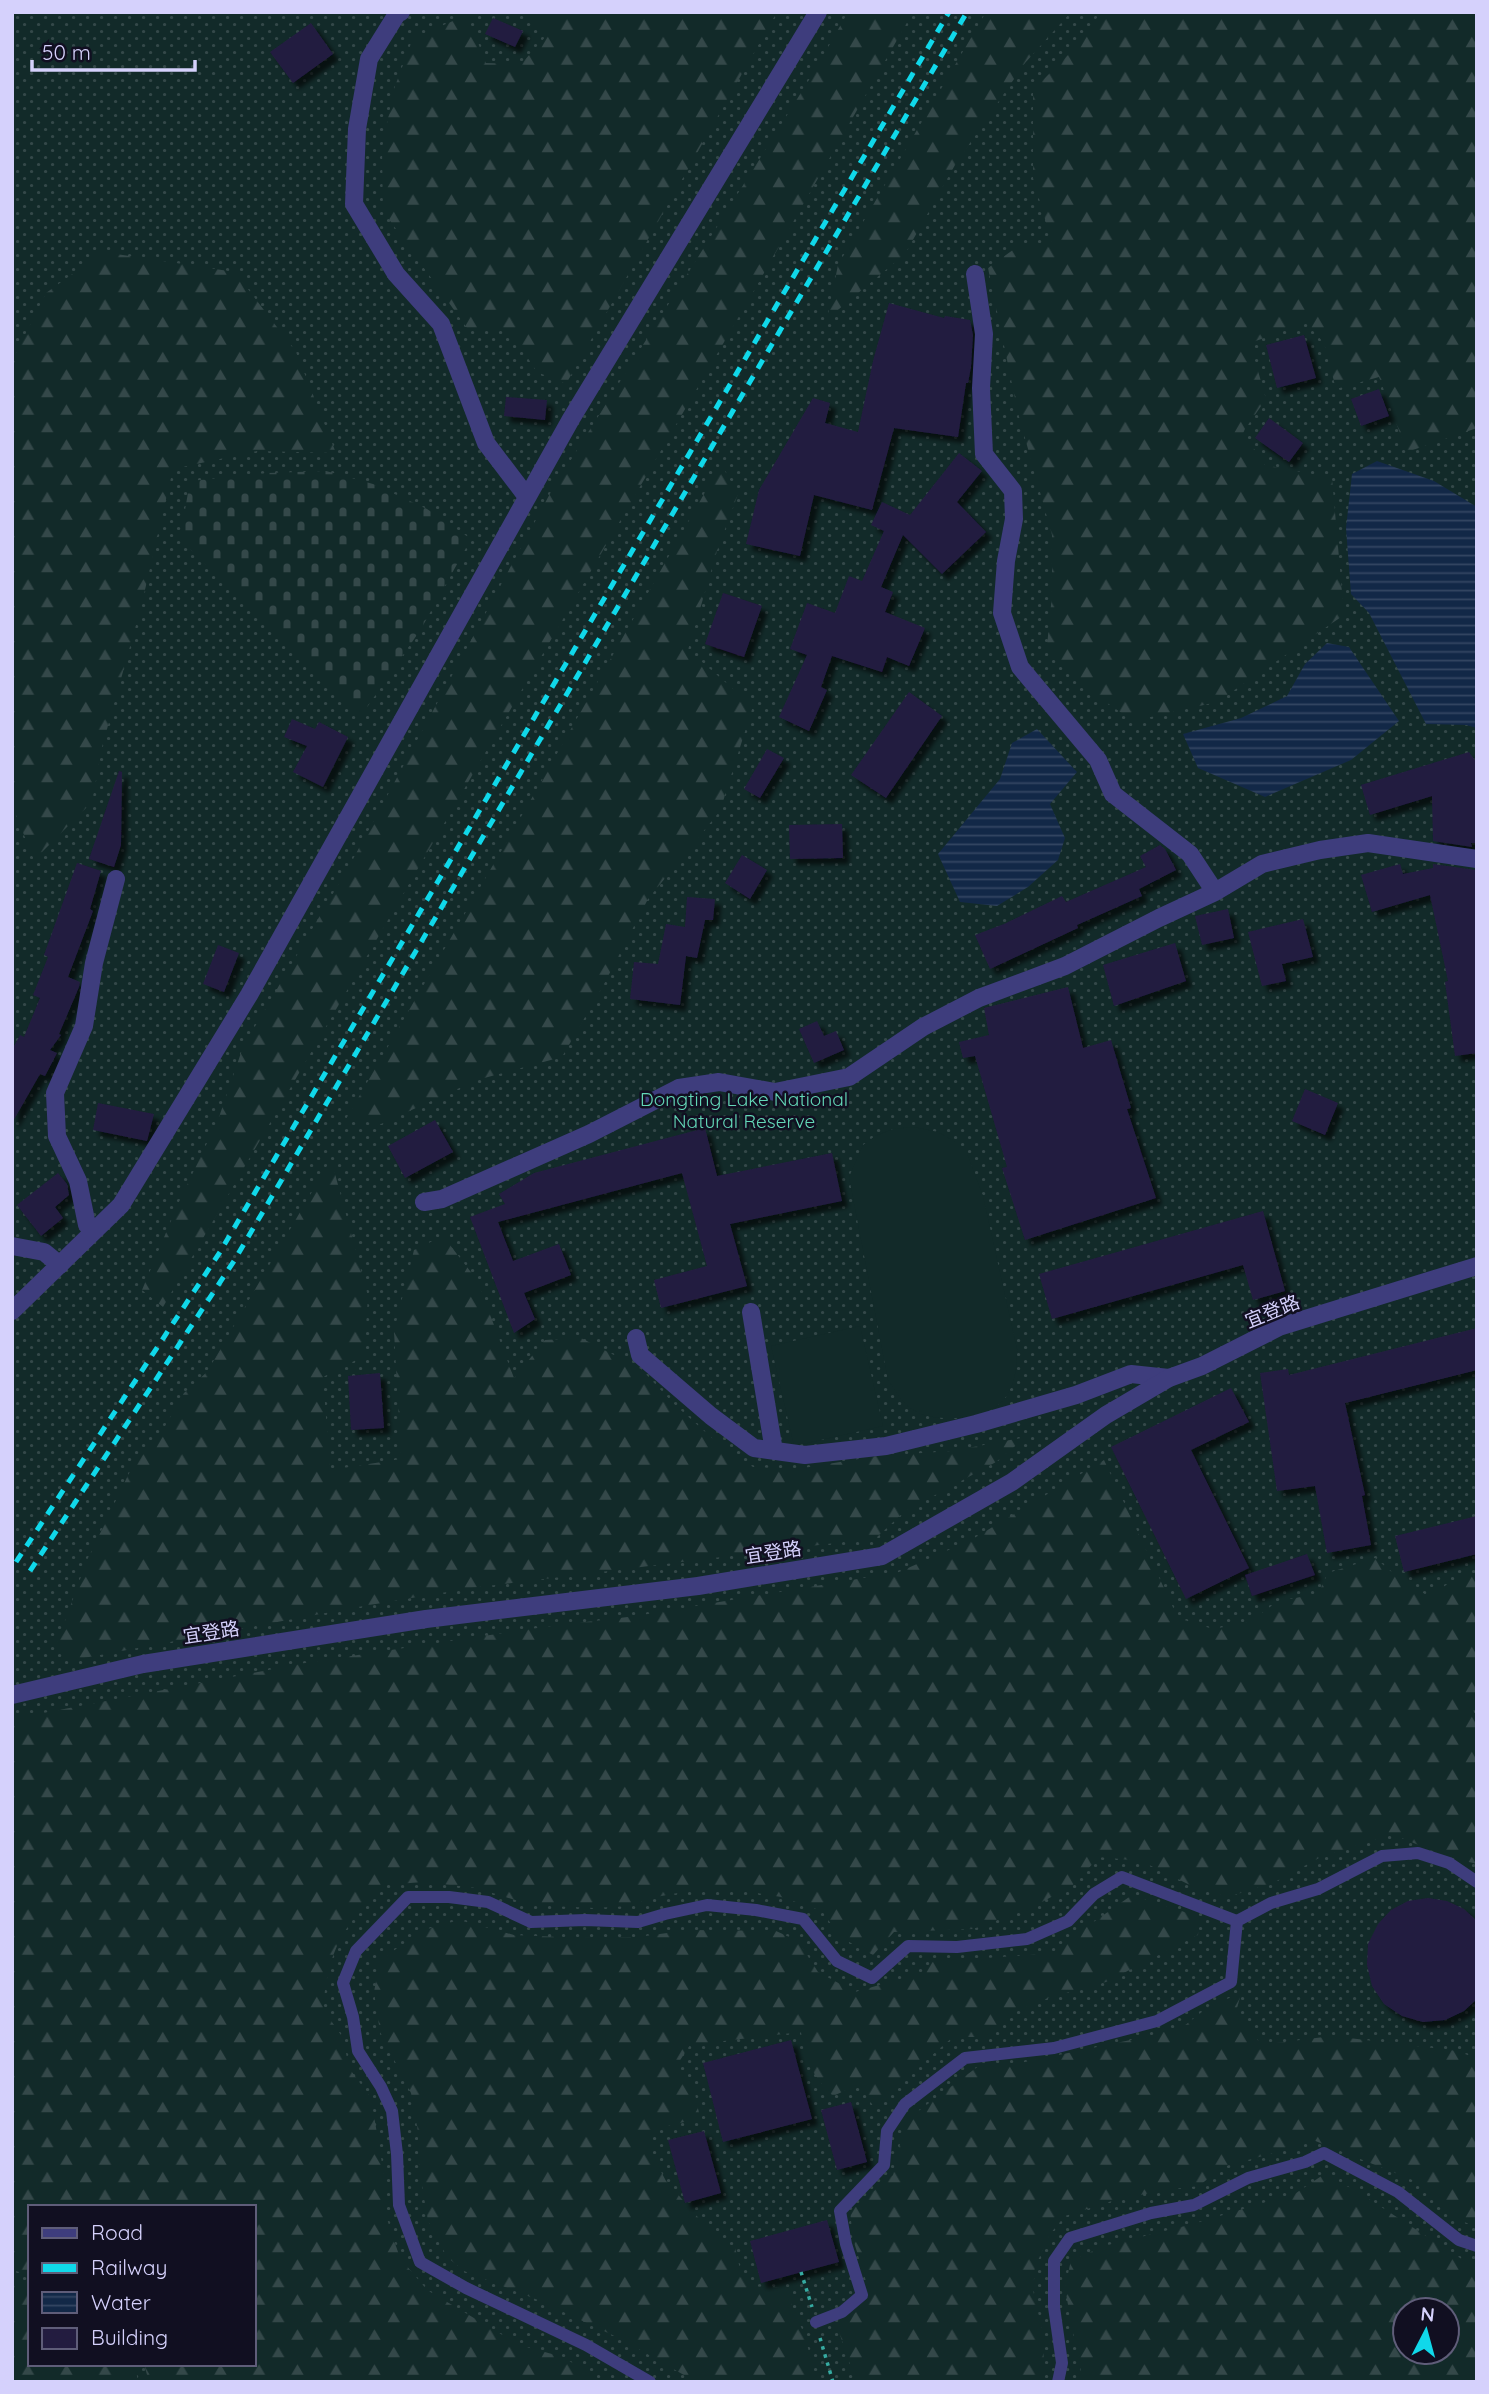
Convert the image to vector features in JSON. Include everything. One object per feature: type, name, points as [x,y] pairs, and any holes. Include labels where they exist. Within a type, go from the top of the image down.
[{"type":"street","points":[[401,12],[397,14],[369,59],[358,129],[354,204],[396,274],[441,324],[486,443],[527,496]]},
{"type":"street","points":[[12,1311],[121,1205],[249,995],[578,407],[818,12]]},
{"type":"street","points":[[975,274],[984,334],[981,388],[984,454],[1013,491],[1014,519],[1006,561],[1002,613],[1020,667],[1098,760],[1113,794],[1190,854],[1215,892]]},
{"type":"street","points":[[425,1202],[442,1199],[589,1134],[679,1088],[719,1083],[775,1092],[849,1077],[923,1027],[979,998],[1065,966],[1215,892],[1262,864],[1320,850],[1368,843],[1477,859]]},
{"type":"street","points":[[87,1225],[78,1181],[57,1136],[55,1093],[84,1026],[94,963],[116,879]]},
{"type":"street","points":[[12,1246],[44,1252],[60,1265]]},
{"type":"street","name":"宜登路","points":[[12,1695],[143,1664],[426,1619],[698,1586],[882,1556],[1012,1482],[1106,1415],[1169,1378],[1202,1366],[1279,1327],[1477,1266]]},
{"type":"street","points":[[751,1312],[774,1451]]},
{"type":"street","points":[[636,1338],[640,1355],[711,1416],[754,1448],[804,1455],[886,1446],[1076,1395],[1131,1374],[1169,1378]]},
{"type":"lane","points":[[650,2382],[586,2345],[466,2288],[420,2262],[399,2205],[392,2110],[359,2050],[343,1983],[356,1951],[408,1897],[449,1897],[488,1902],[531,1922],[638,1922],[707,1905],[757,1910],[803,1919],[837,1961],[872,1978],[908,1946],[957,1947],[1027,1939],[1068,1921],[1094,1894],[1122,1877],[1237,1921],[1271,1903],[1318,1888],[1382,1856],[1418,1853],[1449,1863],[1477,1882]]},
{"type":"lane","points":[[816,2322],[842,2312],[862,2295],[846,2244],[840,2211],[884,2165],[887,2132],[905,2104],[965,2058],[1054,2048],[1157,2021],[1231,1982],[1237,1921]]},
{"type":"lane","points":[[1058,2382],[1062,2362],[1054,2307],[1054,2261],[1070,2238],[1151,2213],[1194,2205],[1248,2178],[1305,2162],[1324,2153],[1398,2192],[1459,2240],[1477,2246]]},
{"type":"green space","name":"Dongting Lake National Natural Reserve","points":[[12,12],[1477,12],[1477,2382],[12,2382]]},
{"type":"green space","points":[[523,12],[777,12],[566,384],[537,372],[510,331],[467,328],[383,211],[382,148],[394,89],[413,38],[467,15],[486,63],[521,64],[548,34]]},
{"type":"green space","points":[[848,12],[913,12],[163,1307],[142,1290],[178,1204],[218,1120],[243,1047],[352,861],[552,490],[814,72]]},
{"type":"green space","points":[[986,12],[1071,12],[1025,63],[955,165],[905,254],[827,319],[838,265]]},
{"type":"green space","points":[[1101,12],[1477,12],[1477,428],[1407,452],[1379,377],[1336,389],[1324,343],[1306,323],[1250,343],[1266,399],[1243,432],[1265,465],[1332,478],[1344,615],[1217,702],[1133,721],[1100,698],[1047,646],[1052,595],[1052,535],[1018,413],[988,268],[1021,244],[1052,243],[1033,178],[1033,90],[1077,46]]},
{"type":"green space","points":[[103,252],[235,272],[296,352],[336,453],[257,451],[173,469],[141,607],[102,747],[92,802],[34,860],[12,805],[12,361],[46,293]]},
{"type":"green space","points":[[721,464],[738,494],[717,551],[688,650],[753,706],[720,811],[648,899],[562,1057],[477,1080],[381,1124],[346,1119],[533,796]]},
{"type":"green space","points":[[326,471],[373,484],[427,509],[471,539],[421,629],[361,716],[180,539],[190,481],[268,473]]},
{"type":"green space","points":[[914,1127],[938,1132],[954,1141],[968,1156],[983,1196],[1017,1349],[1014,1380],[1002,1402],[980,1415],[966,1418],[920,1414],[904,1402],[888,1380],[849,1177],[863,1145],[875,1136],[893,1129]]},
{"type":"green space","points":[[331,1159],[368,1296],[364,1356],[323,1377],[330,1470],[401,1459],[394,1331],[414,1250],[443,1236],[477,1280],[514,1378],[545,1340],[581,1338],[641,1369],[674,1404],[721,1446],[753,1467],[797,1469],[877,1456],[952,1451],[1026,1437],[996,1462],[904,1512],[876,1538],[471,1588],[73,1660],[57,1643],[87,1560],[133,1465],[164,1428],[184,1393],[207,1372]]},
{"type":"green space","points":[[860,1326],[883,1426],[794,1446],[771,1346]]},
{"type":"green space","points":[[1104,1460],[1178,1618],[1213,1629],[1250,1622],[1278,1601],[1318,1594],[1328,1573],[1375,1558],[1400,1579],[1428,1596],[1458,1578],[1477,1574],[1477,1695],[1473,1706],[1477,1732],[1477,1864],[1445,1856],[1392,1834],[1319,1858],[1273,1883],[1228,1897],[1196,1888],[1141,1861],[1099,1857],[1073,1885],[1033,1907],[973,1929],[894,1932],[873,1955],[840,1937],[822,1911],[781,1897],[751,1892],[694,1890],[656,1897],[629,1906],[594,1908],[531,1905],[477,1888],[423,1882],[384,1885],[357,1914],[333,1955],[323,2009],[343,2038],[349,2068],[371,2098],[385,2181],[385,2213],[400,2258],[427,2290],[519,2345],[563,2357],[603,2382],[149,2382],[145,2366],[256,2366],[256,2205],[28,2205],[28,2274],[12,2270],[12,1719],[305,1663],[636,1616],[899,1572],[971,1540]]},
{"type":"green space","points":[[1132,1895],[1200,1917],[1198,1935],[1106,1982],[1048,1998],[1017,2011],[989,2037],[953,2037],[873,2106],[860,2084],[833,2096],[826,2089],[807,2059],[801,2032],[690,2045],[675,2068],[693,2084],[700,2118],[652,2130],[650,2151],[666,2181],[718,2240],[735,2247],[740,2269],[753,2287],[771,2286],[792,2291],[792,2309],[804,2333],[817,2382],[696,2382],[623,2340],[538,2300],[464,2271],[447,2257],[428,2221],[411,2093],[380,2032],[374,1992],[380,1960],[424,1930],[459,1920],[514,1935],[582,1938],[638,1937],[689,1930],[776,1931],[798,1941],[818,1972],[855,1992],[921,1973],[932,1962],[1057,1953],[1085,1928]]},
{"type":"green space","points":[[1241,1994],[1237,2008],[1261,2045],[1332,2036],[1458,2051],[1477,2059],[1477,2227],[1454,2218],[1415,2181],[1313,2140],[1222,2167],[1199,2186],[1112,2201],[1065,2216],[1050,2234],[1035,2267],[1033,2290],[1045,2343],[1041,2382],[856,2382],[836,2323],[855,2313],[870,2294],[853,2239],[850,2211],[893,2175],[905,2121],[980,2065],[1020,2063],[1145,2037],[1184,2026],[1212,2004]]},
{"type":"green space","points":[[1323,2175],[1355,2190],[1477,2269],[1477,2382],[1080,2382],[1081,2360],[1065,2288],[1071,2260],[1108,2245],[1193,2224],[1296,2193]]},
{"type":"green space","points":[[12,2280],[28,2284],[28,2366],[135,2366],[138,2382],[12,2382]]},
{"type":"water","points":[[1377,461],[1434,481],[1477,507],[1477,728],[1466,725],[1426,724],[1369,613],[1351,594],[1346,528],[1352,474]]},
{"type":"water","points":[[1327,643],[1349,647],[1399,721],[1351,760],[1265,797],[1198,768],[1183,734],[1241,718],[1287,696],[1305,664]]},
{"type":"water","points":[[1037,729],[1077,772],[1050,804],[1065,838],[1058,860],[1028,887],[997,906],[960,902],[938,854],[1000,779],[1012,743]]},
{"type":"building","points":[[493,18],[523,31],[515,47],[485,34]]},
{"type":"building","points":[[311,23],[333,54],[293,83],[270,52]]},
{"type":"building","points":[[889,303],[944,318],[970,320],[973,335],[971,367],[958,437],[894,428],[872,510],[814,495],[800,556],[746,544],[759,490],[813,398],[830,403],[825,423],[858,432]]},
{"type":"building","points":[[1304,335],[1316,378],[1277,388],[1266,345]]},
{"type":"building","points":[[1379,389],[1389,416],[1361,426],[1351,399]]},
{"type":"building","points":[[506,397],[547,400],[545,420],[504,416]]},
{"type":"building","points":[[1269,418],[1303,443],[1289,462],[1255,438]]},
{"type":"building","points":[[959,453],[982,471],[957,502],[986,532],[942,574],[903,535],[881,587],[893,592],[885,612],[925,628],[909,666],[887,657],[882,672],[832,656],[821,687],[827,690],[809,731],[779,717],[807,655],[790,649],[807,603],[835,613],[849,576],[862,581],[884,531],[871,525],[882,502],[910,515]]},
{"type":"building","points":[[723,593],[762,606],[744,657],[705,644]]},
{"type":"building","points":[[909,692],[942,716],[886,798],[851,775]]},
{"type":"building","points":[[292,719],[315,729],[319,722],[348,737],[323,787],[293,772],[307,746],[284,737]]},
{"type":"building","points":[[767,749],[784,758],[760,798],[744,789]]},
{"type":"building","points":[[1469,752],[1477,763],[1477,843],[1471,843],[1472,847],[1433,841],[1432,796],[1370,815],[1361,785]]},
{"type":"building","points":[[119,771],[122,772],[121,845],[114,867],[89,859]]},
{"type":"building","points":[[842,824],[843,858],[790,859],[789,825]]},
{"type":"building","points":[[1160,845],[1176,870],[1139,889],[1142,896],[990,969],[975,935],[1062,896],[1066,902],[1146,867],[1140,856]]},
{"type":"building","points":[[742,855],[767,870],[750,899],[725,883]]},
{"type":"building","points":[[77,863],[101,871],[90,909],[93,911],[68,977],[80,982],[79,987],[59,1034],[61,1035],[50,1050],[57,1053],[45,1076],[40,1074],[12,1123],[12,1050],[20,1035],[24,1037],[40,998],[33,995],[48,957],[44,955]]},
{"type":"building","points":[[1400,864],[1403,874],[1433,868],[1433,864],[1476,870],[1477,1053],[1455,1056],[1445,982],[1448,981],[1430,895],[1372,912],[1361,875]]},
{"type":"building","points":[[687,897],[715,899],[713,920],[705,920],[697,958],[686,956],[680,1005],[630,999],[634,962],[658,964],[666,924],[685,927]]},
{"type":"building","points":[[1228,909],[1234,938],[1202,945],[1195,916]]},
{"type":"building","points":[[1303,919],[1313,957],[1282,964],[1286,981],[1262,986],[1248,932]]},
{"type":"building","points":[[1175,943],[1186,981],[1114,1006],[1103,965]]},
{"type":"building","points":[[218,945],[239,953],[224,992],[203,984]]},
{"type":"building","points":[[1068,987],[1083,1048],[1111,1040],[1131,1108],[1127,1109],[1156,1198],[1025,1240],[1002,1168],[1007,1167],[975,1056],[963,1058],[959,1042],[989,1035],[984,1008]]},
{"type":"building","points":[[817,1021],[824,1036],[836,1031],[844,1050],[814,1063],[799,1029]]},
{"type":"building","points":[[1305,1089],[1338,1103],[1325,1135],[1292,1121]]},
{"type":"building","points":[[98,1103],[154,1114],[147,1141],[93,1130]]},
{"type":"building","points":[[435,1120],[453,1152],[405,1178],[388,1146]]},
{"type":"building","points":[[705,1128],[717,1176],[832,1153],[842,1201],[730,1224],[747,1286],[661,1308],[654,1280],[707,1266],[682,1173],[498,1222],[513,1261],[559,1244],[571,1275],[524,1293],[535,1319],[514,1333],[470,1217],[505,1204],[499,1194],[534,1173]]},
{"type":"building","points":[[58,1173],[67,1184],[69,1195],[55,1207],[63,1218],[41,1236],[17,1205]]},
{"type":"building","points":[[1263,1211],[1285,1291],[1253,1300],[1243,1265],[1052,1319],[1039,1274]]},
{"type":"building","points":[[1477,1328],[1477,1370],[1345,1403],[1365,1495],[1362,1496],[1371,1545],[1327,1553],[1315,1486],[1277,1491],[1260,1373],[1288,1369],[1289,1375]]},
{"type":"building","points":[[380,1373],[384,1428],[351,1430],[348,1376]]},
{"type":"building","points":[[1231,1388],[1249,1422],[1191,1450],[1249,1568],[1186,1599],[1111,1447]]},
{"type":"building","points":[[1477,1516],[1477,1554],[1404,1572],[1395,1536]]},
{"type":"building","points":[[1307,1554],[1315,1575],[1252,1596],[1245,1575]]},
{"type":"building","points":[[1428,1898],[1447,1901],[1464,1909],[1477,1921],[1477,1999],[1464,2011],[1445,2020],[1423,2022],[1402,2016],[1384,2004],[1372,1986],[1367,1965],[1368,1944],[1378,1924],[1391,1910],[1408,1901]]},
{"type":"building","points":[[791,2040],[812,2119],[723,2142],[703,2063]]},
{"type":"building","points":[[851,2102],[867,2162],[837,2170],[821,2110]]},
{"type":"building","points":[[704,2131],[721,2193],[685,2203],[668,2140]]},
{"type":"building","points":[[827,2220],[839,2262],[761,2283],[750,2241]]},
{"type":"railway","points":[[16,1562],[220,1252],[949,12]]},
{"type":"railway","points":[[30,1571],[234,1261],[967,12]]}]
